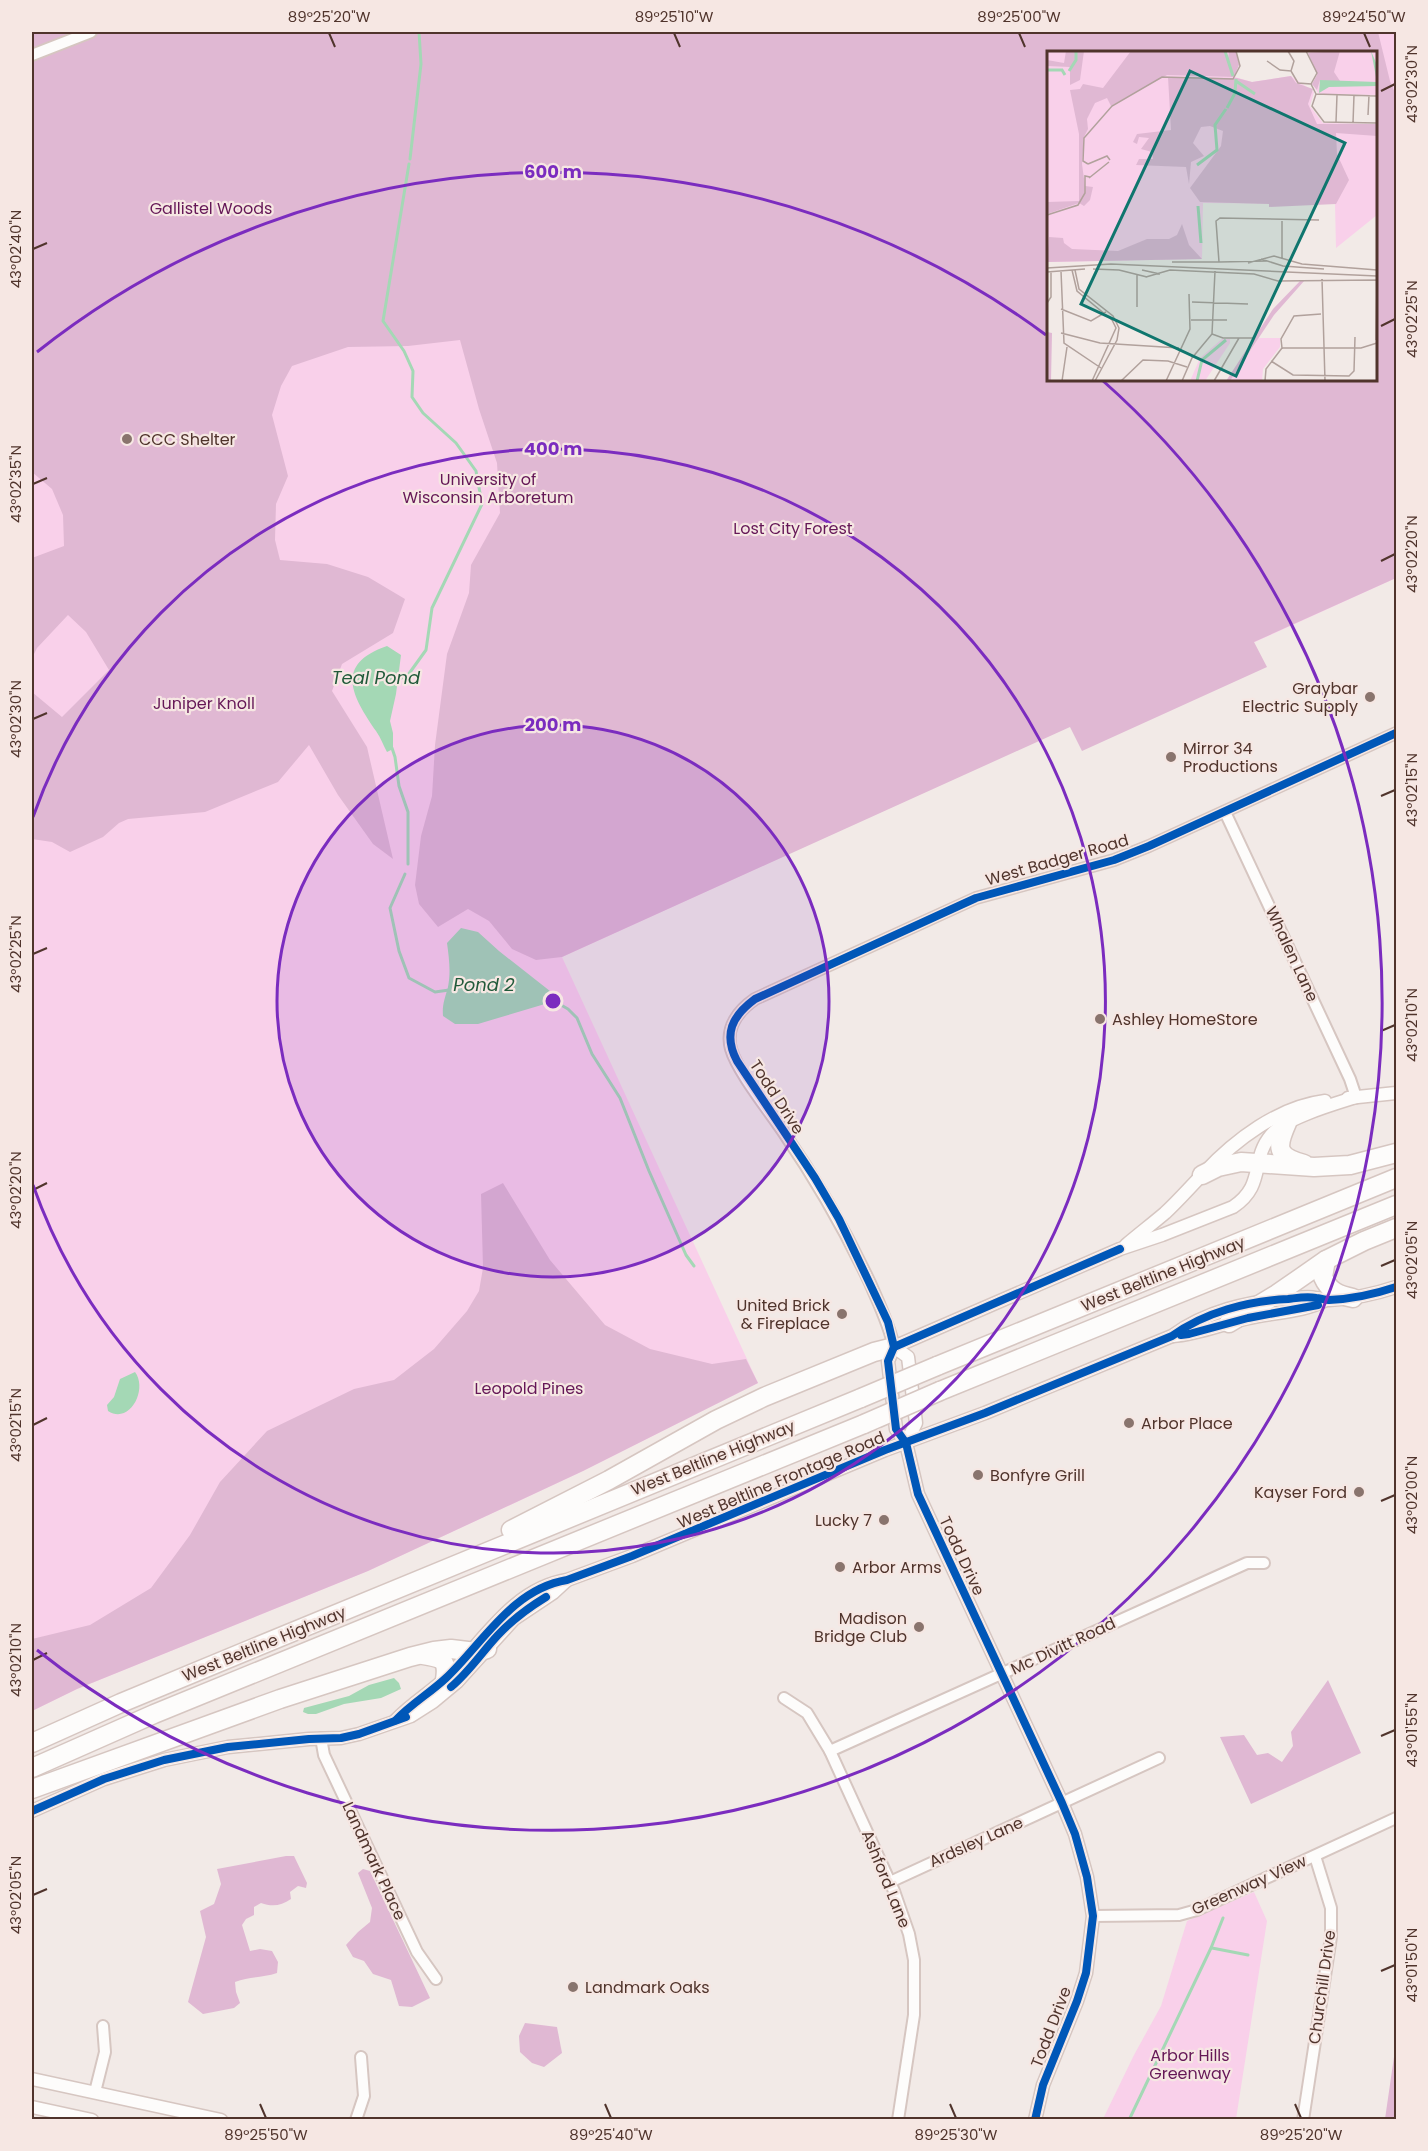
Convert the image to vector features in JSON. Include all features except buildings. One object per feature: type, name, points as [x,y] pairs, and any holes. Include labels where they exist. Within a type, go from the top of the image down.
[{"type":"highway","points":[[1287,1124],[1279,1140],[1279,1149],[1283,1156],[1314,1167]]},
{"type":"highway","points":[[1202,1175],[1229,1164],[1241,1162],[1314,1167],[1350,1165],[1396,1153]]},
{"type":"highway","name":"West Beltline Highway","points":[[32,1743],[121,1703],[372,1599],[1396,1178]]},
{"type":"highway","name":"West Beltline Highway","points":[[32,1768],[154,1714],[1396,1205]]},
{"type":"highway","points":[[1229,1323],[1326,1260],[1396,1228]]},
{"type":"highway","points":[[1326,1260],[1323,1277],[1329,1288],[1340,1295],[1353,1298]]},
{"type":"highway","points":[[372,1599],[570,1501],[735,1411],[874,1352],[894,1347]]},
{"type":"highway","points":[[32,1789],[280,1699],[422,1654],[451,1649],[478,1650]]},
{"type":"highway","points":[[422,1654],[441,1659],[445,1663],[447,1667],[445,1680]]},
{"type":"street","points":[[32,55],[90,32]]},
{"type":"street","name":"West Badger Road","points":[[733,1023],[742,1008],[755,999],[976,898],[1114,860],[1225,812],[1396,733]]},
{"type":"street","name":"Whalen Lane","points":[[1225,812],[1356,1096]]},
{"type":"street","name":"Todd Drive","points":[[733,1023],[730,1037],[734,1055],[815,1178],[839,1219],[888,1322],[894,1347],[888,1361],[896,1429],[906,1443],[918,1494],[1062,1803],[1075,1834],[1087,1877],[1093,1916],[1086,1973],[1043,2085],[1035,2120]]},
{"type":"street","points":[[1120,1249],[1165,1212],[1248,1134],[1270,1120],[1319,1101],[1396,1093]]},
{"type":"street","points":[[894,1347],[1120,1249],[1233,1207],[1251,1191],[1263,1147],[1272,1133],[1287,1124],[1356,1096]]},
{"type":"street","name":"West Beltline Frontage Road","points":[[1172,1336],[1186,1325],[1246,1304],[1314,1297],[1326,1300],[1353,1298],[1396,1287]]},
{"type":"street","name":"West Beltline Frontage Road","points":[[32,1811],[104,1779],[164,1760],[228,1747],[341,1738],[411,1716],[433,1702],[457,1682],[500,1618],[521,1601],[553,1583],[639,1554],[1172,1336],[1315,1306],[1326,1300]]},
{"type":"street","name":"Todd Drive","points":[[894,1347],[908,1357],[916,1423],[906,1443]]},
{"type":"street","name":"Mc Divitt Road","points":[[830,1751],[1247,1563],[1264,1563]]},
{"type":"street","name":"West Beltline Frontage Road","points":[[396,1720],[478,1650]]},
{"type":"street","name":"Ashford Lane","points":[[784,1698],[807,1713],[830,1751],[901,1907],[909,1934],[916,1987],[898,2120]]},
{"type":"street","name":"Landmark Place","points":[[321,1738],[324,1755],[417,1952],[436,1979]]},
{"type":"street","name":"Ardsley Lane","points":[[890,1882],[1159,1758]]},
{"type":"street","name":"Greenway View","points":[[1093,1916],[1179,1915],[1197,1910],[1396,1818]]},
{"type":"street","name":"Churchill Drive","points":[[1303,2120],[1331,1937],[1331,1908],[1315,1856]]},
{"type":"street","points":[[95,2092],[105,2052],[103,2026]]},
{"type":"street","points":[[356,2120],[364,2096],[361,2057]]},
{"type":"street","points":[[32,2079],[220,2119]]},
{"type":"street","points":[[32,2107],[92,2120]]},
{"type":"green space","name":"University of Wisconsin Arboretum","points":[[32,32],[1396,32],[1396,578],[562,957],[758,1383],[583,1471],[368,1571],[77,1689],[32,1711]]},
{"type":"green space","points":[[32,32],[73,32],[32,49]]},
{"type":"green space","name":"Lost City Forest","points":[[102,32],[1378,32],[1390,81],[1396,95],[1396,578],[1254,642],[1267,667],[1082,751],[1070,727],[562,957],[536,960],[512,949],[489,921],[468,909],[438,927],[419,904],[415,885],[421,836],[432,796],[435,745],[447,654],[469,593],[471,565],[500,513],[497,463],[460,340],[408,346],[348,347],[292,366],[281,386],[272,415],[288,476],[276,504],[275,540],[280,560],[327,564],[368,577],[405,599],[393,633],[342,664],[332,691],[367,747],[393,859],[373,844],[338,795],[309,745],[278,782],[205,812],[128,819],[119,823],[103,837],[70,852],[52,842],[32,839],[32,692],[62,717],[109,670],[86,632],[68,615],[37,648],[32,658],[32,558],[64,546],[63,515],[52,489],[32,472],[32,61]]},
{"type":"green space","name":"Leopold Pines","points":[[503,1183],[550,1260],[605,1325],[650,1349],[712,1364],[746,1359],[758,1383],[583,1471],[368,1571],[77,1689],[32,1711],[32,1639],[90,1625],[151,1588],[190,1535],[220,1482],[267,1431],[354,1389],[394,1380],[434,1349],[467,1311],[479,1291],[483,1268],[481,1194]]},
{"type":"green space","points":[[1328,1680],[1361,1753],[1251,1804],[1220,1737],[1244,1735],[1257,1755],[1268,1753],[1282,1762],[1293,1746],[1291,1732]]},
{"type":"green space","points":[[294,1856],[307,1883],[306,1888],[298,1886],[290,1892],[291,1899],[284,1903],[269,1905],[261,1903],[254,1907],[254,1915],[246,1919],[242,1925],[250,1951],[260,1949],[272,1951],[278,1962],[277,1973],[235,1982],[240,2003],[234,2008],[203,2014],[188,2002],[206,1937],[200,1911],[214,1904],[221,1884],[217,1869]]},
{"type":"green space","points":[[363,1869],[370,1871],[430,1998],[412,2007],[399,2006],[391,1980],[373,1974],[364,1961],[353,1957],[346,1945],[370,1922],[372,1908],[358,1873]]},
{"type":"green space","name":"Arbor Hills Greenway","points":[[1254,1892],[1267,1921],[1236,2119],[1103,2119],[1161,2006],[1187,1921]]},
{"type":"green space","points":[[525,2023],[557,2027],[562,2053],[544,2067],[532,2063],[520,2052],[519,2036]]},
{"type":"green space","points":[[1396,2043],[1396,2119],[1385,2119]]},
{"type":"water","name":"Teal Pond","points":[[387,646],[401,655],[390,721],[393,749],[387,752],[360,705],[353,682],[354,672],[360,662],[370,653]]},
{"type":"water","name":"Pond 2","points":[[461,928],[478,932],[555,995],[555,1001],[478,1024],[455,1024],[443,1016],[449,976],[447,943]]},
{"type":"water","points":[[135,1372],[139,1387],[135,1403],[123,1413],[116,1414],[108,1411],[107,1405],[114,1397],[120,1379]]},
{"type":"water","points":[[394,1678],[401,1689],[381,1698],[344,1704],[316,1714],[303,1712],[304,1708],[349,1696],[369,1685]]},
{"type":"waterway","points":[[410,159],[421,64],[419,32]]},
{"type":"waterway","points":[[396,681],[408,675],[426,650],[432,608],[482,504],[476,471],[456,443],[423,413],[412,397],[413,371],[404,351],[383,321],[409,164]]},
{"type":"waterway","points":[[392,748],[399,786],[408,812],[408,864]]},
{"type":"waterway","points":[[405,874],[390,908],[399,951],[409,978],[435,992],[449,990]]},
{"type":"waterway","points":[[554,1001],[568,1009],[577,1018],[592,1054],[620,1098],[649,1171],[686,1255],[694,1266]]},
{"type":"waterway","points":[[1129,2120],[1223,1918]]},
{"type":"waterway","points":[[1212,1948],[1248,1955]]},
{"type":"cycle path","points":[[1035,2120],[1043,2085],[1086,1973],[1093,1916],[1087,1877],[1075,1834],[1062,1803],[918,1494],[906,1443],[896,1429],[888,1361],[894,1347],[888,1322],[839,1219],[815,1178],[737,1061],[731,1042],[732,1026],[741,1012],[755,999],[976,898],[1114,860],[1396,733]]},
{"type":"cycle path","points":[[894,1347],[1120,1249]]},
{"type":"cycle path","points":[[396,1720],[446,1678],[514,1606],[530,1594],[548,1585],[632,1556],[885,1450],[985,1413],[1172,1336],[1198,1320],[1227,1309],[1258,1302],[1306,1297],[1329,1300],[1346,1299],[1396,1287]]},
{"type":"cycle path","points":[[1181,1335],[1248,1318],[1318,1305]]},
{"type":"cycle path","points":[[451,1687],[503,1630],[520,1614],[546,1597]]},
{"type":"cycle path","points":[[32,1811],[104,1779],[164,1760],[228,1747],[341,1738],[406,1717]]},
{"type":"place","name":"CCC Shelter","points":[[127,439]]},
{"type":"place","name":"Graybar Electric Supply","points":[[1370,697]]},
{"type":"place","name":"Mirror 34 Productions","points":[[1171,757]]},
{"type":"place","name":"Ashley HomeStore","points":[[1100,1019]]},
{"type":"place","name":"United Brick & Fireplace","points":[[842,1314]]},
{"type":"place","name":"Arbor Place","points":[[1129,1423]]},
{"type":"place","name":"Bonfyre Grill","points":[[978,1475]]},
{"type":"place","name":"Kayser Ford","points":[[1359,1492]]},
{"type":"place","name":"Lucky 7","points":[[884,1520]]},
{"type":"place","name":"Arbor Arms","points":[[840,1567]]},
{"type":"place","name":"Madison Bridge Club","points":[[919,1627]]},
{"type":"place","name":"Landmark Oaks","points":[[573,1987]]},
{"type":"park label","name":"Gallistel Woods","points":[[211,208]]},
{"type":"park label","name":"Juniper Knoll","points":[[204,703]]}]
